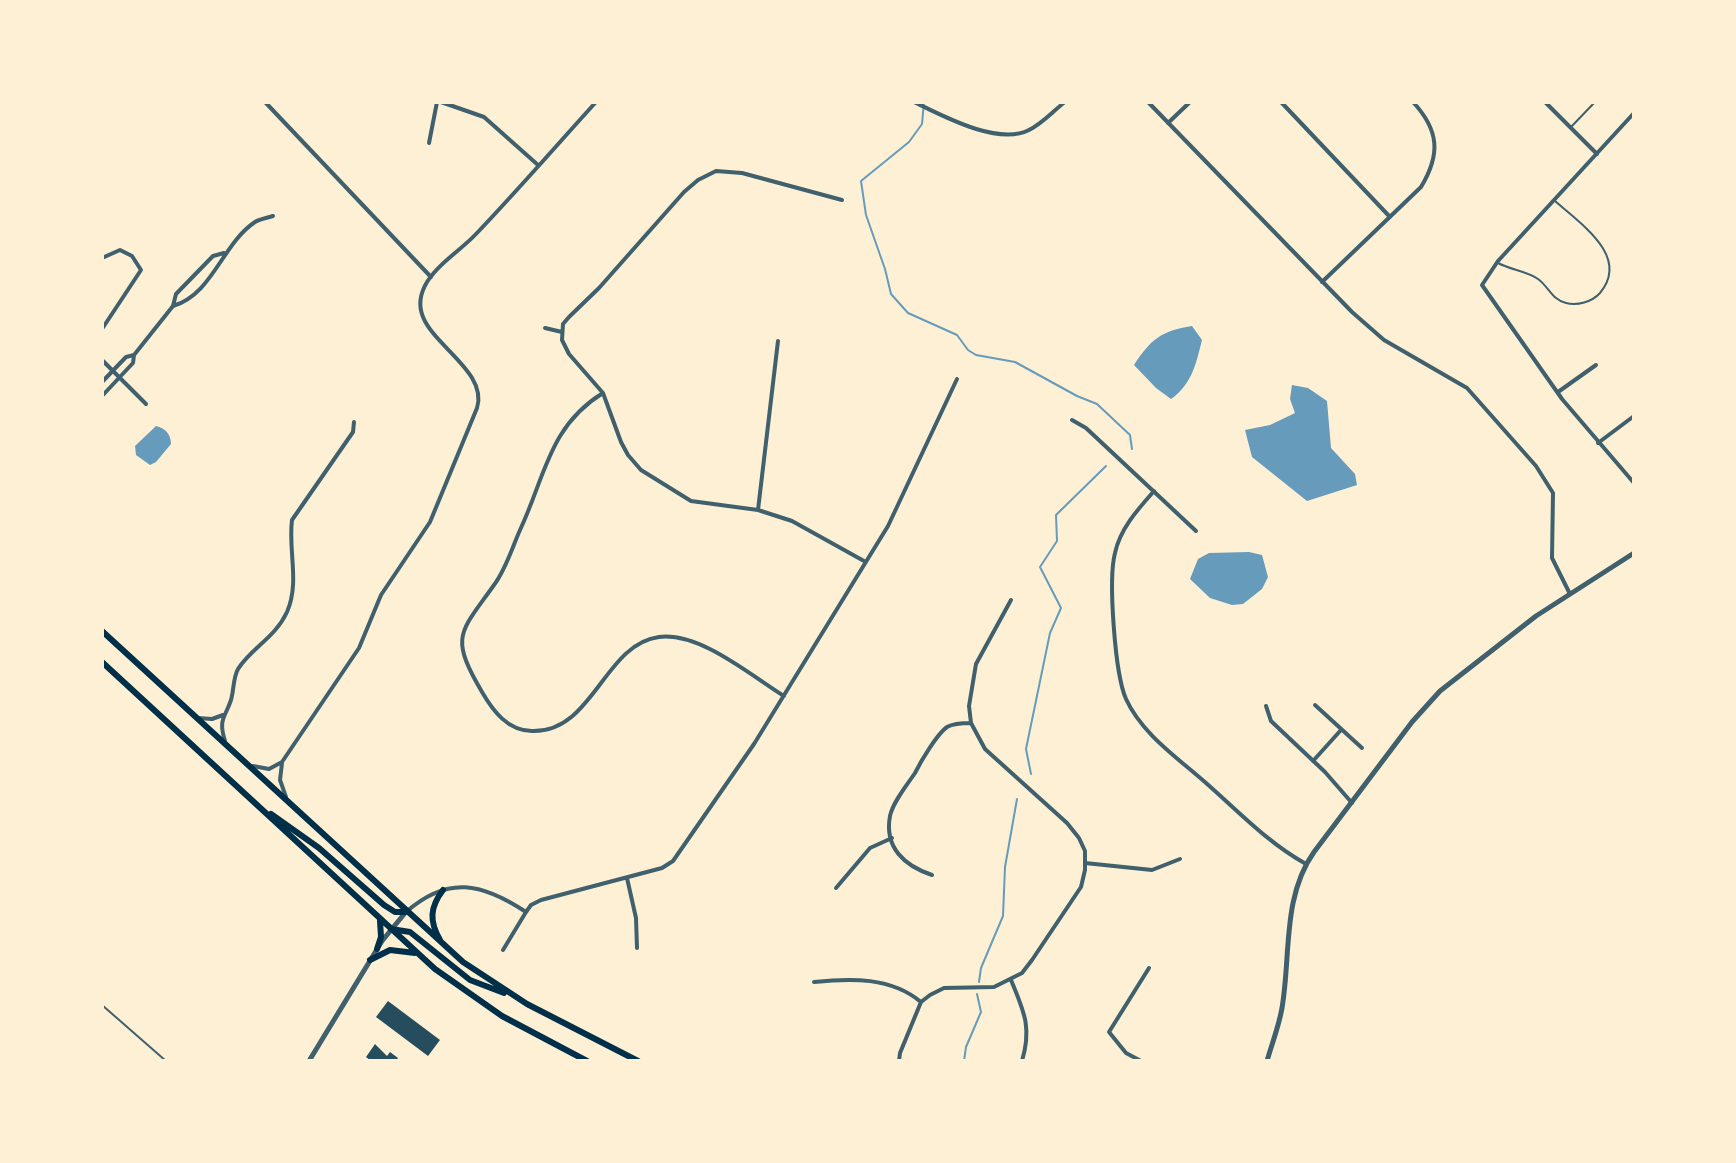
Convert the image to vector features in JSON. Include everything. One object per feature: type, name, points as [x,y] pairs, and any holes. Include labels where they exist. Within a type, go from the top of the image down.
[{"type":"main road","points":[[102,631],[444,946],[511,995]]},
{"type":"main road","points":[[102,662],[418,954],[482,1003],[587,1061]]},
{"type":"main road","points":[[264,811],[310,841],[384,905],[395,912],[406,912]]},
{"type":"main road","points":[[443,890],[431,914],[434,929],[444,946]]},
{"type":"main road","points":[[377,949],[381,937],[379,917]]},
{"type":"main road","points":[[391,929],[403,929],[413,934],[470,980],[511,995],[638,1061]]},
{"type":"main road","points":[[370,960],[390,950],[407,950],[418,954]]},
{"type":"street","points":[[265,102],[431,277]]},
{"type":"street","points":[[429,143],[439,102],[484,117],[539,165]]},
{"type":"street","points":[[245,763],[269,769],[282,762],[359,648],[381,595],[430,522],[480,398],[474,379],[423,318],[421,297],[431,277],[474,236],[596,102]]},
{"type":"street","points":[[914,102],[985,131],[1008,136],[1034,127],[1065,102]]},
{"type":"street","points":[[1148,102],[1322,282],[1384,340],[1467,388],[1536,466],[1553,493],[1552,558],[1570,594]]},
{"type":"street","points":[[1168,123],[1190,102]]},
{"type":"street","points":[[1281,102],[1390,217]]},
{"type":"street","points":[[1322,282],[1421,187],[1432,169],[1432,130],[1413,102]]},
{"type":"street","points":[[1545,102],[1597,154]]},
{"type":"street","points":[[1634,113],[1497,262],[1482,285],[1558,392],[1634,483]]},
{"type":"street","points":[[842,200],[728,170],[707,174],[684,192],[599,288],[569,317],[562,340],[569,354],[603,393],[621,442],[641,470],[691,501],[758,510],[792,521],[864,561]]},
{"type":"street","points":[[102,396],[133,363],[134,355],[173,306],[176,294],[213,256],[224,253],[255,222],[273,216]]},
{"type":"street","points":[[102,258],[120,250],[132,256],[141,270],[102,329]]},
{"type":"street","points":[[173,306],[184,303],[221,265],[224,253]]},
{"type":"street","points":[[545,328],[562,332]]},
{"type":"street","points":[[758,510],[778,341]]},
{"type":"street","points":[[102,382],[126,357],[134,355]]},
{"type":"street","points":[[102,360],[146,404]]},
{"type":"street","points":[[1558,392],[1596,365]]},
{"type":"street","points":[[503,950],[526,912],[541,900],[662,868],[673,861],[754,744],[897,509],[957,379]]},
{"type":"street","points":[[603,393],[580,410],[560,433],[500,575],[465,625],[462,655],[476,682],[491,707],[508,724],[522,730],[543,731],[566,723],[629,652],[654,638],[673,637],[707,648],[784,696]]},
{"type":"street","points":[[1598,443],[1634,416]]},
{"type":"street","points":[[1072,420],[1086,428],[1196,531]]},
{"type":"street","points":[[227,746],[221,729],[237,670],[267,642],[287,612],[293,593],[292,520],[353,432],[354,422]]},
{"type":"street","points":[[1154,491],[1134,514],[1115,553],[1114,609],[1125,697],[1147,731],[1263,834],[1286,853],[1306,864]]},
{"type":"street","points":[[1267,1061],[1282,1010],[1294,892],[1306,864],[1412,722],[1440,691],[1515,631],[1634,553]]},
{"type":"street","points":[[897,1061],[921,1002],[944,988],[994,987],[1022,973],[1081,887],[1085,851],[1079,838],[1067,823],[985,749],[971,723],[969,706],[976,664],[1011,600]]},
{"type":"street","points":[[1315,705],[1362,748]]},
{"type":"street","points":[[1266,706],[1271,721],[1352,803]]},
{"type":"street","points":[[196,718],[212,719],[223,715]]},
{"type":"street","points":[[932,875],[912,868],[901,859],[892,838],[890,813],[946,728],[971,723]]},
{"type":"street","points":[[1313,761],[1342,729]]},
{"type":"street","points":[[282,762],[280,780],[288,803]]},
{"type":"street","points":[[836,888],[870,848],[892,838]]},
{"type":"street","points":[[1085,863],[1152,870],[1180,859]]},
{"type":"street","points":[[627,878],[636,918],[637,948]]},
{"type":"street","points":[[309,1061],[391,929],[424,898],[461,886],[483,889],[526,912]]},
{"type":"street","points":[[1141,1061],[1126,1053],[1109,1032],[1149,968]]},
{"type":"street","points":[[814,982],[845,979],[893,985],[921,1002]]},
{"type":"street","points":[[1011,980],[1027,1018],[1028,1038],[1022,1061]]},
{"type":"street","points":[[1122,1061],[1126,1053]]},
{"type":"lane","points":[[1571,128],[1595,102]]},
{"type":"lane","points":[[1497,262],[1536,277],[1551,295],[1562,302],[1588,302],[1601,293],[1610,276],[1609,257],[1599,242],[1554,200]]},
{"type":"lane","points":[[102,1005],[166,1061]]},
{"type":"water","points":[[1192,326],[1202,340],[1198,357],[1188,380],[1171,399],[1134,365],[1158,338]]},
{"type":"water","points":[[1292,385],[1308,388],[1327,401],[1331,448],[1355,474],[1357,485],[1307,501],[1252,457],[1245,430],[1270,425],[1295,413],[1290,399]]},
{"type":"water","points":[[156,426],[167,432],[171,444],[150,465],[136,455],[135,446]]},
{"type":"water","points":[[1249,552],[1262,555],[1268,577],[1262,589],[1243,604],[1232,605],[1210,598],[1190,579],[1198,559],[1209,553]]},
{"type":"building","points":[[388,1001],[440,1040],[428,1056],[376,1017]]},
{"type":"building","points":[[375,1044],[387,1056],[390,1052],[398,1058],[396,1061],[371,1061],[366,1057]]},
{"type":"waterway","points":[[924,102],[922,124],[909,142],[861,181],[866,215],[891,294],[908,313],[957,335],[976,355],[1015,362],[1097,404],[1130,435],[1132,449]]},
{"type":"waterway","points":[[1031,774],[1026,749],[1050,633],[1061,608],[1040,567],[1057,541],[1056,515],[1106,466]]},
{"type":"waterway","points":[[979,982],[981,968],[1003,916],[1005,867],[1017,799]]},
{"type":"waterway","points":[[964,1061],[966,1047],[981,1012],[977,994]]}]
